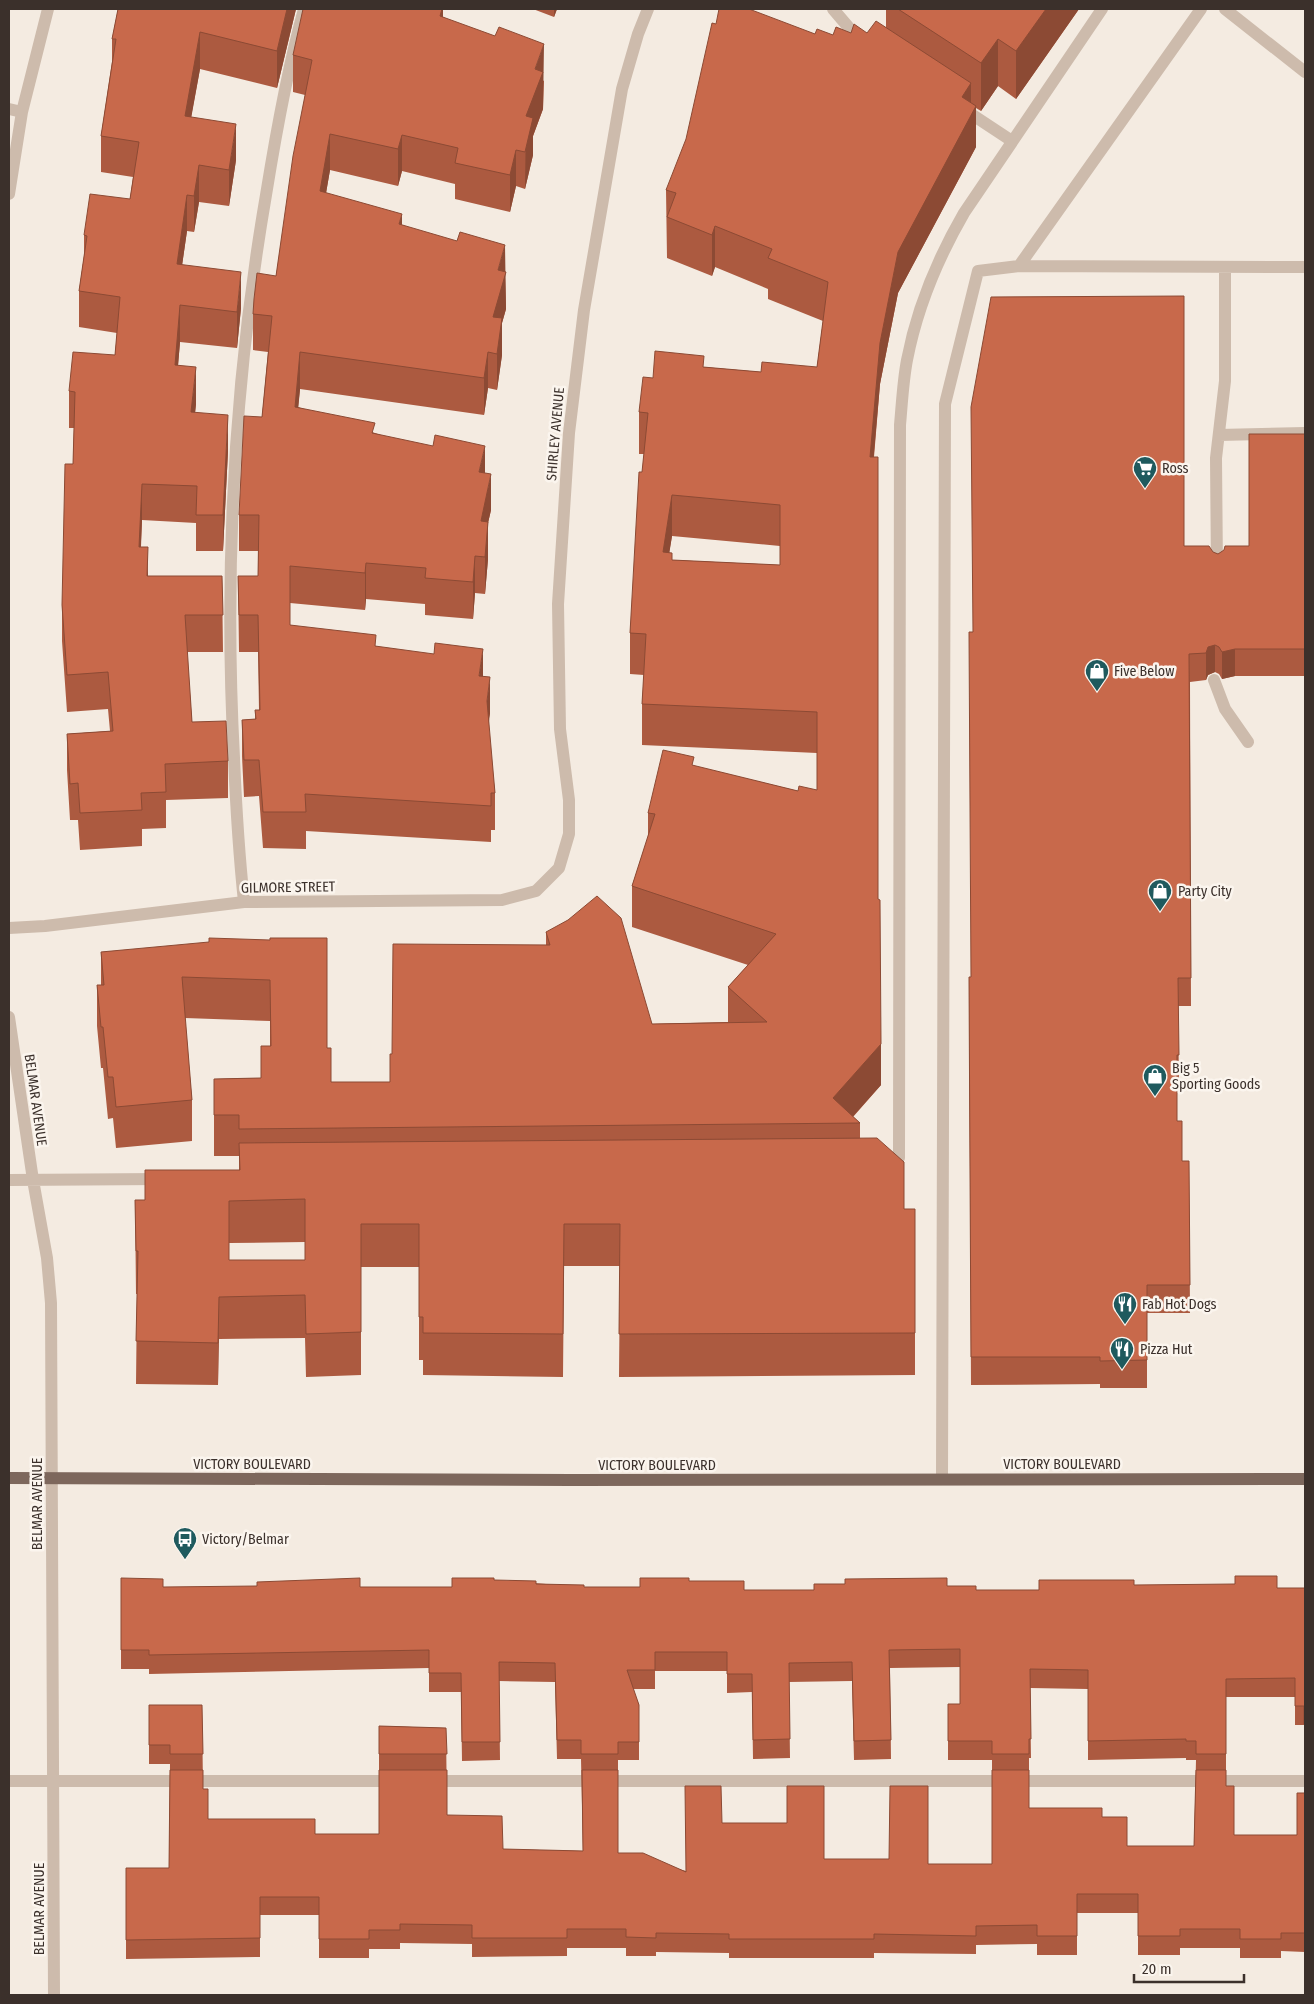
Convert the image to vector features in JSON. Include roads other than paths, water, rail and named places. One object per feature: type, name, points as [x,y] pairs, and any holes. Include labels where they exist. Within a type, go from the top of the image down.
[{"type":"main road","name":"VICTORY BOULEVARD","points":[[9,1478],[561,1480],[1305,1479]]},
{"type":"street","points":[[9,194],[22,112],[48,9]]},
{"type":"street","points":[[244,902],[239,859],[230,681],[230,541],[240,380],[253,270],[270,169],[297,34],[304,9]]},
{"type":"street","name":"SHIRLEY AVENUE","points":[[559,868],[569,834],[569,800],[560,729],[558,604],[569,433],[584,310],[622,89],[638,34],[648,9]]},
{"type":"street","points":[[833,9],[858,40],[874,50]]},
{"type":"street","points":[[876,1172],[886,1172],[899,1158],[900,425],[907,360],[925,295],[949,238],[1012,141],[1102,9]]},
{"type":"street","points":[[1019,266],[1201,9]]},
{"type":"street","points":[[1224,9],[1305,72]]},
{"type":"street","points":[[955,104],[1012,141]]},
{"type":"street","points":[[9,109],[22,112]]},
{"type":"street","points":[[942,1479],[946,404],[978,271],[1019,266],[1305,267]]},
{"type":"street","points":[[1217,573],[1216,458],[1225,381],[1225,267]]},
{"type":"street","points":[[1219,435],[1305,433]]},
{"type":"street","points":[[1214,680],[1225,709],[1248,742]]},
{"type":"street","name":"GILMORE STREET","points":[[9,928],[45,926],[244,902],[502,900],[536,891],[559,868]]},
{"type":"street","name":"BELMAR AVENUE","points":[[9,1017],[33,1180],[47,1258],[51,1304],[54,1995]]},
{"type":"street","points":[[9,1180],[170,1179]]},
{"type":"street","points":[[9,1781],[1305,1781]]},
{"type":"place","name":"Ross","points":[[1145,489]]},
{"type":"place","name":"Five Below","points":[[1097,692]]},
{"type":"place","name":"Party City","points":[[1160,912]]},
{"type":"place","name":"Big 5 Sporting Goods","points":[[1155,1097]]},
{"type":"place","name":"Fab Hot Dogs","points":[[1125,1325]]},
{"type":"place","name":"Pizza Hut","points":[[1122,1370]]},
{"type":"place","name":"Victory/Belmar","points":[[185,1560]]}]
